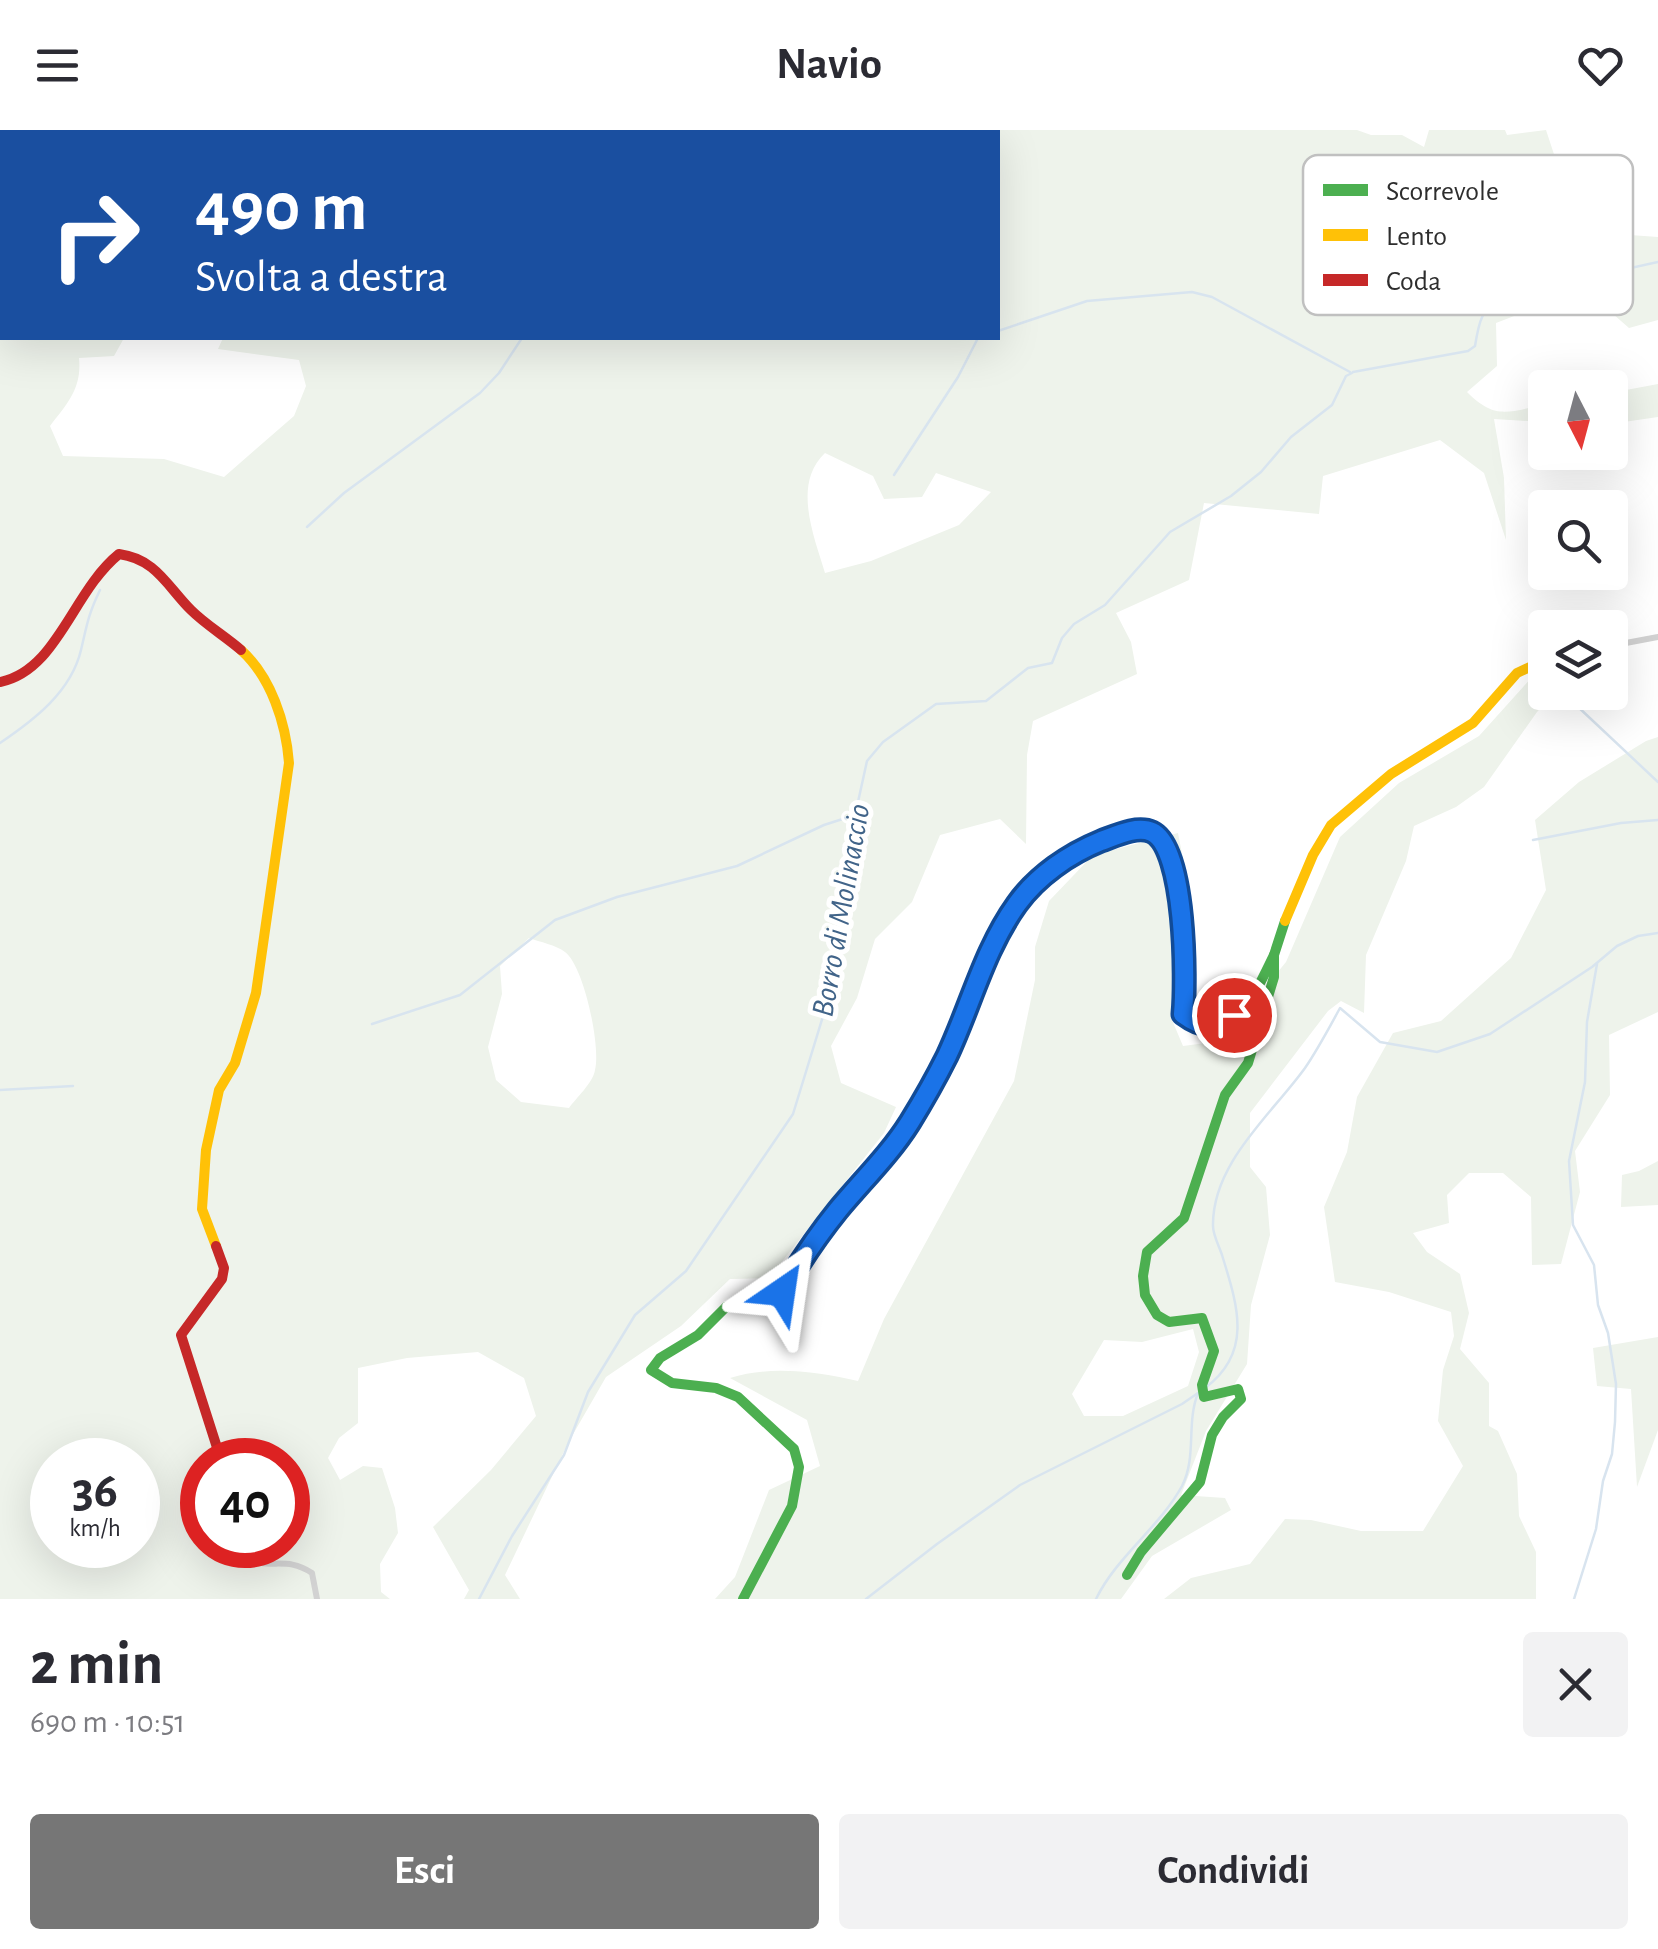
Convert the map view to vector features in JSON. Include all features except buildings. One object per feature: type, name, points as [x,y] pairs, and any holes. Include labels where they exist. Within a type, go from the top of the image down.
[{"type":"street","points":[[0,682],[23,674],[44,656],[92,578],[120,554],[130,555],[147,558],[192,610],[254,662],[264,676],[284,730],[288,768],[271,871],[274,878],[263,955],[235,1063],[219,1090],[206,1150],[202,1209],[224,1277],[212,1301],[190,1317],[181,1335],[214,1438]]},
{"type":"street","points":[[1628,643],[1658,638]]},
{"type":"street","points":[[743,1599],[791,1508],[800,1471],[793,1447],[745,1399],[717,1388],[668,1382],[656,1378],[651,1370],[656,1360],[698,1335],[728,1305],[754,1298],[764,1300],[782,1292],[806,1252],[911,1120],[946,1058],[1002,927],[1020,900],[1043,876],[1082,849],[1127,832],[1150,830],[1157,834],[1169,855],[1177,888],[1186,951],[1183,1014],[1198,1025],[1216,1026],[1252,1000],[1312,855],[1331,826],[1391,774],[1473,723],[1517,674],[1528,668]]},
{"type":"street","points":[[1127,1574],[1200,1482],[1212,1436],[1223,1416],[1242,1399],[1238,1389],[1204,1397],[1202,1386],[1214,1351],[1202,1318],[1169,1322],[1157,1315],[1145,1295],[1143,1276],[1147,1252],[1184,1218],[1225,1095],[1248,1063],[1274,977],[1274,954]]},
{"type":"street","points":[[304,1568],[312,1573],[317,1599]]},
{"type":"shaded area","points":[[1000,130],[1357,130],[1371,135],[1402,135],[1424,147],[1429,130],[1505,130],[1507,135],[1546,130],[1554,155],[1303,155],[1303,315],[1517,315],[1496,323],[1497,366],[1467,392],[1495,410],[1528,408],[1528,421],[1494,419],[1504,478],[1506,540],[1484,473],[1440,440],[1323,476],[1319,514],[1204,503],[1189,580],[1116,613],[1131,642],[1137,674],[1033,721],[1027,755],[1026,844],[1000,819],[940,835],[912,902],[875,939],[857,998],[831,1046],[841,1083],[896,1107],[884,1133],[769,1278],[730,1279],[681,1326],[606,1377],[568,1443],[505,1575],[520,1599],[464,1599],[469,1590],[433,1527],[491,1470],[536,1416],[524,1378],[478,1352],[407,1358],[358,1368],[358,1423],[339,1438],[328,1458],[340,1480],[363,1466],[382,1468],[395,1508],[398,1533],[380,1564],[381,1592],[390,1599],[0,1599],[0,340],[123,340],[114,356],[79,358],[76,387],[50,426],[63,456],[164,459],[224,477],[294,416],[306,386],[299,360],[218,349],[222,340],[1000,340]],"holes":[[[825,453],[873,476],[884,499],[922,497],[936,473],[991,492],[959,525],[871,561],[825,573],[808,495],[815,466]],[[529,938],[565,952],[572,960],[589,1008],[596,1044],[595,1070],[569,1108],[521,1102],[496,1080],[488,1047],[502,994],[500,966]]]},
{"type":"shaded area","points":[[1633,235],[1658,237],[1658,320],[1629,328],[1614,315],[1633,315]]},
{"type":"shaded area","points":[[1658,384],[1658,417],[1628,421],[1628,390]]},
{"type":"shaded area","points":[[1528,681],[1528,710],[1539,710],[1484,787],[1456,807],[1414,826],[1406,861],[1366,955],[1364,1013],[1341,1001],[1328,1011],[1250,1113],[1250,1167],[1266,1187],[1270,1235],[1251,1305],[1247,1364],[1206,1431],[1181,1495],[1225,1498],[1231,1510],[1152,1556],[1121,1599],[715,1599],[735,1577],[769,1490],[820,1466],[807,1420],[730,1378],[778,1371],[858,1381],[884,1319],[1014,1081],[1035,980],[1035,947],[1049,901],[1093,855],[1178,833],[1191,900],[1192,1005],[1172,1020],[1183,1046],[1221,1041],[1286,962],[1340,837],[1399,783],[1479,736]],"holes":[[[1193,1329],[1199,1352],[1188,1386],[1123,1416],[1084,1416],[1072,1394],[1104,1340],[1142,1342]]]},
{"type":"shaded area","points":[[1658,737],[1658,1012],[1609,1035],[1610,1095],[1575,1151],[1580,1192],[1561,1264],[1532,1265],[1531,1197],[1503,1173],[1469,1173],[1447,1195],[1449,1223],[1413,1233],[1427,1252],[1460,1274],[1469,1313],[1460,1349],[1489,1383],[1489,1426],[1498,1431],[1517,1474],[1519,1516],[1536,1552],[1536,1599],[1164,1599],[1191,1578],[1250,1564],[1285,1519],[1311,1520],[1361,1531],[1423,1531],[1463,1466],[1438,1421],[1443,1370],[1454,1336],[1451,1312],[1389,1292],[1335,1282],[1324,1207],[1347,1152],[1357,1097],[1393,1033],[1441,1021],[1511,958],[1546,890],[1535,820],[1579,782]]},
{"type":"shaded area","points":[[1658,1161],[1658,1205],[1621,1207],[1622,1175]]},
{"type":"shaded area","points":[[1658,1337],[1658,1430],[1637,1487],[1631,1389],[1597,1386],[1593,1348]]},
{"type":"waterway","points":[[1633,268],[1658,262]]},
{"type":"waterway","points":[[1000,330],[1087,301],[1192,292],[1212,297],[1350,372]]},
{"type":"waterway","points":[[1353,372],[1468,351],[1475,346],[1484,315]]},
{"type":"waterway","points":[[307,527],[344,493],[480,393],[521,340]]},
{"type":"waterway","points":[[894,475],[958,377],[977,340]]},
{"type":"waterway","name":"Borro di Molinaccio","points":[[479,1599],[512,1536],[564,1455],[588,1392],[635,1315],[686,1271],[793,1114],[828,1000],[831,957],[853,856],[867,761],[883,742],[936,704],[986,701],[1028,668],[1052,663],[1062,638],[1074,624],[1105,605],[1170,532],[1231,496],[1261,472],[1291,437],[1332,405],[1346,376],[1352,373]]},
{"type":"waterway","points":[[0,743],[38,715],[69,679],[100,590]]},
{"type":"waterway","points":[[1581,710],[1658,782]]},
{"type":"waterway","points":[[372,1024],[460,995],[555,920],[617,897],[737,866],[824,825],[855,815]]},
{"type":"waterway","points":[[1533,840],[1658,820]]},
{"type":"waterway","points":[[1205,1388],[1230,1359],[1238,1326],[1233,1291],[1213,1229],[1222,1181],[1246,1141],[1305,1068],[1340,1008],[1380,1042],[1437,1052],[1490,1034],[1592,967],[1617,946],[1638,936],[1658,933]]},
{"type":"waterway","points":[[1574,1599],[1596,1529],[1615,1422],[1616,1384],[1608,1333],[1598,1305],[1594,1265],[1573,1225],[1569,1161],[1585,1082],[1587,1022],[1597,964]]},
{"type":"waterway","points":[[0,1090],[73,1086]]},
{"type":"waterway","points":[[866,1599],[1020,1485],[1198,1393]]},
{"type":"waterway","points":[[1096,1599],[1115,1569],[1182,1486],[1187,1475],[1198,1393]]},
{"type":"traffic: fast","points":[[1156,836],[1167,851],[1180,895],[1185,947],[1183,1014],[1201,1021],[1230,1018],[1250,999],[1274,955]]},
{"type":"traffic: fast","points":[[1127,1575],[1141,1552],[1200,1482],[1212,1435],[1241,1399],[1238,1389],[1204,1397],[1202,1385],[1214,1351],[1202,1318],[1169,1322],[1157,1315],[1145,1295],[1143,1276],[1147,1252],[1184,1218],[1225,1095],[1248,1063],[1274,977],[1274,955],[1285,921]]},
{"type":"traffic: fast","points":[[743,1599],[792,1506],[799,1467],[794,1449],[738,1397],[716,1388],[672,1383],[651,1370],[660,1358],[698,1335],[726,1307],[782,1291],[810,1247],[883,1156]]},
{"type":"traffic: slow","points":[[216,1246],[202,1209],[206,1150],[219,1090],[235,1063],[256,993],[289,763],[284,732],[269,687],[241,650]]},
{"type":"traffic: slow","points":[[1285,921],[1313,855],[1331,825],[1391,774],[1473,723],[1517,673],[1528,668]]},
{"type":"traffic: jam","points":[[0,682],[20,675],[51,646],[89,588],[119,554],[152,568],[197,615],[241,650]]},
{"type":"traffic: jam","points":[[883,1156],[934,1080],[1003,928],[1021,901],[1043,877],[1071,856],[1106,839],[1138,830],[1156,836]]},
{"type":"traffic: jam","points":[[214,1438],[181,1335],[222,1279],[224,1268],[216,1246]]},
{"type":"route","points":[[782,1292],[806,1252],[911,1120],[946,1058],[1002,927],[1020,900],[1043,876],[1082,849],[1127,832],[1150,830],[1157,834],[1169,855],[1177,888],[1186,951],[1183,1014],[1198,1025],[1216,1026],[1234,1015]]}]
